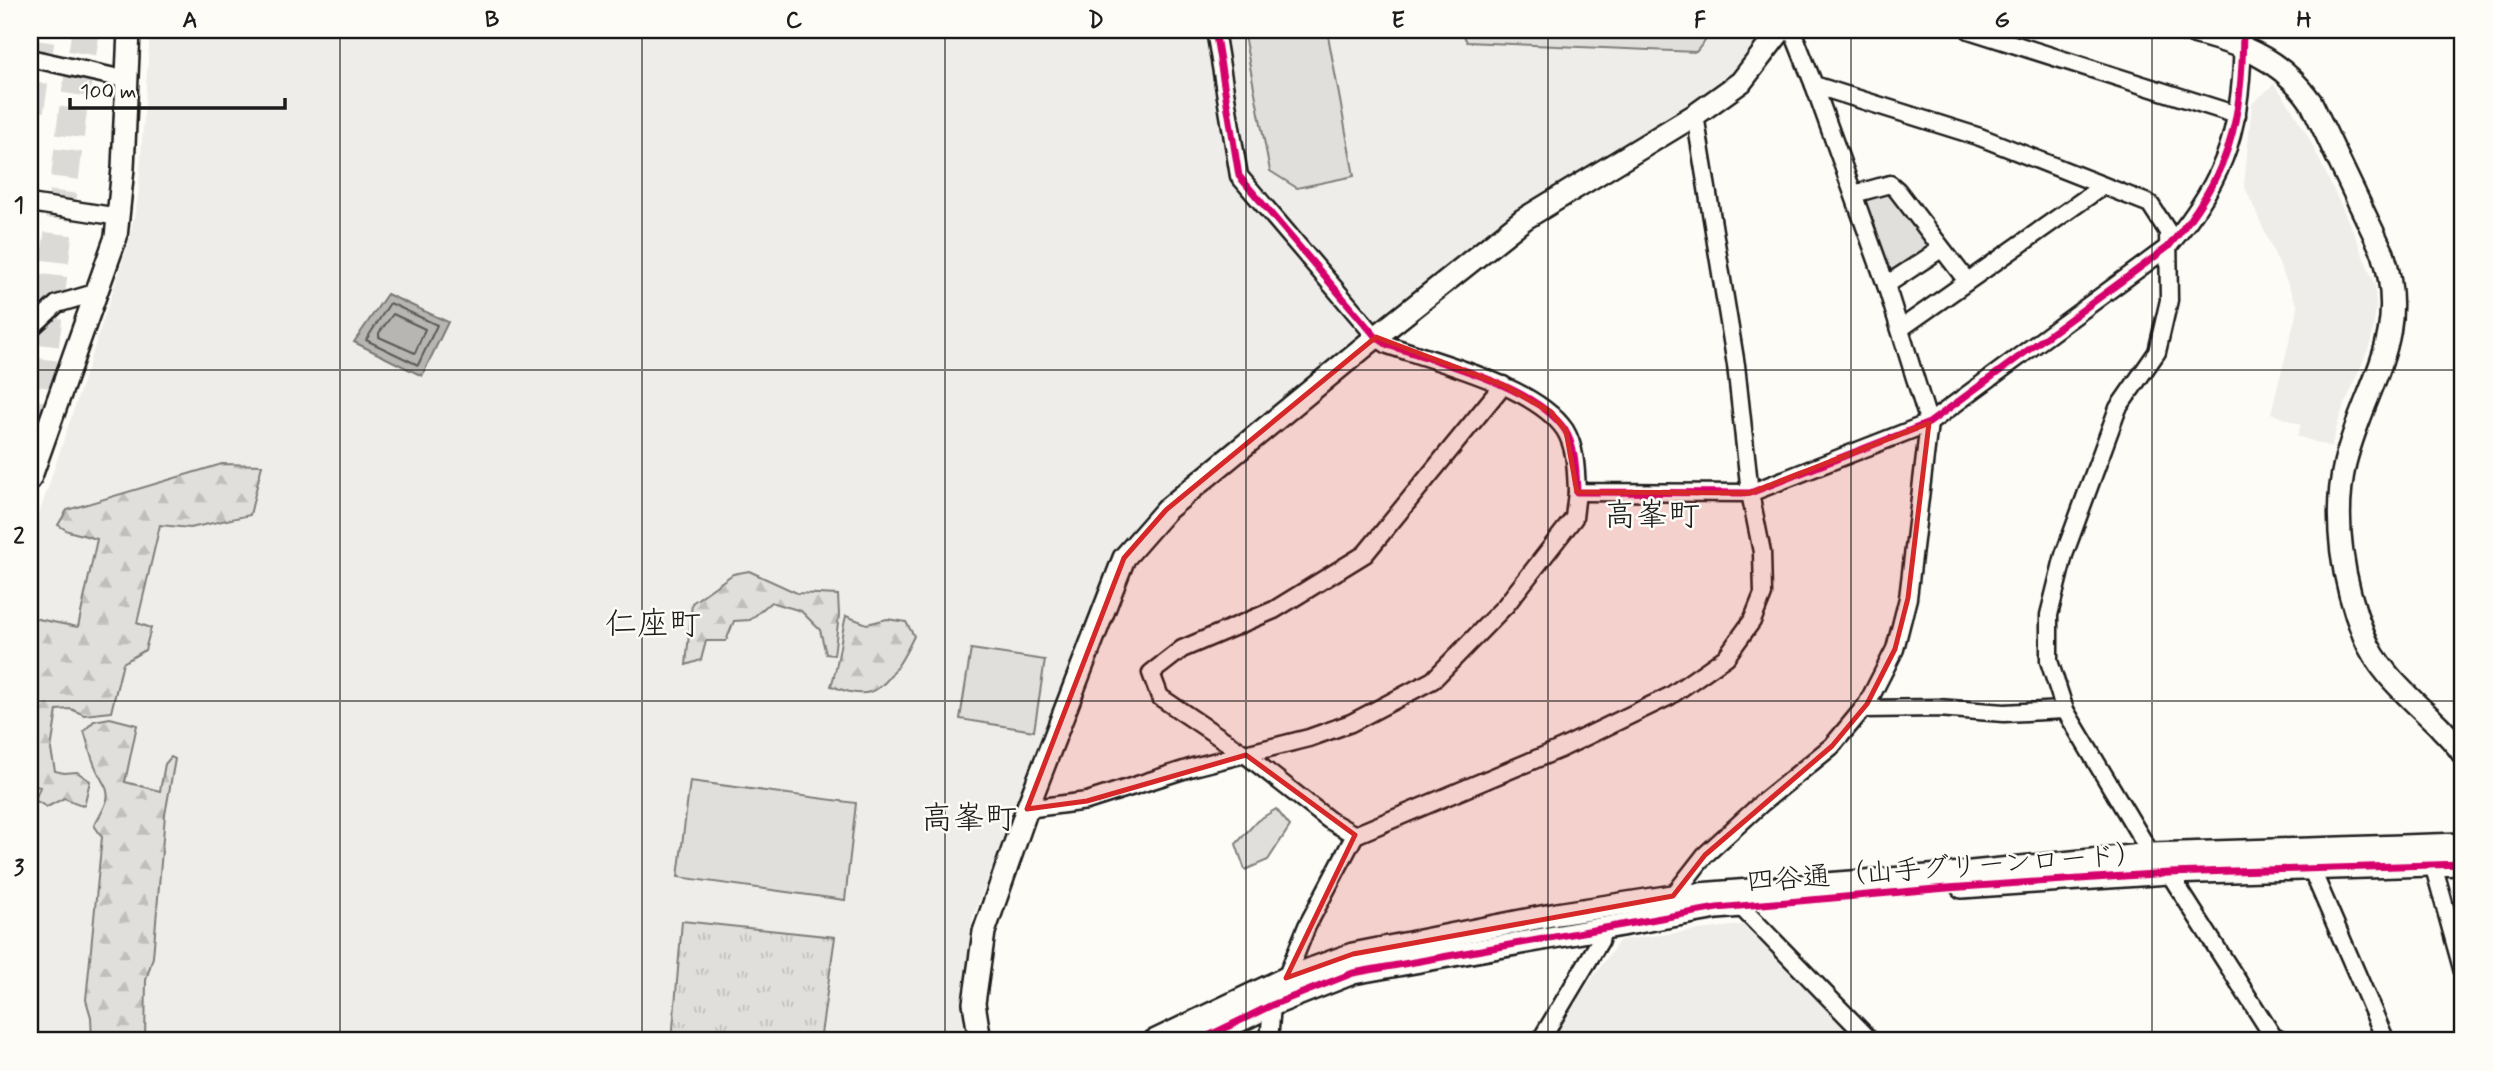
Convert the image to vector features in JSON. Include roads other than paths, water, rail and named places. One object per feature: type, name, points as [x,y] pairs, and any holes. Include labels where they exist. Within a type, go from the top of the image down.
[{"type":"street","points":[[30,479],[116,237],[128,80],[129,30]]},
{"type":"street","points":[[1027,809],[1087,802],[1193,768],[1309,738],[1351,723],[1433,680],[1506,605],[1574,518],[1577,492],[1575,455],[1566,431],[1550,412],[1503,385],[1388,345],[1376,337],[1239,176],[1215,30]]},
{"type":"street","points":[[980,1041],[974,1003],[984,932],[1027,809],[1124,558],[1166,510],[1524,219],[1695,115],[1741,82],[1781,30]]},
{"type":"street","points":[[1674,896],[1705,855],[1762,803],[1832,746],[1863,709],[1895,649],[1908,598],[1929,423],[1886,285],[1792,30]]},
{"type":"street","points":[[1969,30],[2237,115]]},
{"type":"street","points":[[2185,30],[2243,38],[2301,88],[2311,102],[2383,253],[2390,275],[2393,299],[2390,329],[2382,361],[2354,433],[2340,493],[2344,563],[2352,604],[2365,640],[2387,674],[2463,754]]},
{"type":"street","points":[[1577,492],[1750,494],[1929,423],[2168,247],[2193,218],[2217,180],[2229,149],[2237,115],[2243,38]]},
{"type":"street","points":[[30,58],[128,80]]},
{"type":"street","points":[[1814,85],[1980,137],[2150,204],[2168,232],[2169,300],[2157,352],[2118,408],[2064,555],[2049,615],[2049,661],[2065,709],[2151,854]]},
{"type":"street","points":[[1286,978],[1307,926],[1355,835],[1597,732],[1670,696],[1726,657],[1752,621],[1763,594],[1762,552],[1750,494],[1736,365],[1695,115]]},
{"type":"street","points":[[1854,194],[1890,184],[1967,281]]},
{"type":"street","points":[[1900,329],[2102,186]]},
{"type":"street","points":[[30,202],[119,217]]},
{"type":"street","points":[[1886,285],[1941,248]]},
{"type":"street","points":[[30,329],[57,304],[98,292]]},
{"type":"street","points":[[1355,835],[1329,820],[1245,755],[1160,696],[1151,673],[1182,649],[1274,610],[1365,554],[1503,385]]},
{"type":"street","points":[[1863,709],[1938,708],[2004,713],[2065,709]]},
{"type":"street","points":[[1154,1041],[1286,978],[1353,954],[1557,914],[1674,896],[1928,876],[2151,854],[2463,844]]},
{"type":"street","points":[[2433,864],[2463,972]]},
{"type":"street","name":"四谷通 （山手グリーンロード）","points":[[1198,1041],[1272,1005],[1353,973],[1740,906],[2169,873],[2463,864]]},
{"type":"street","points":[[2311,869],[2386,1041]]},
{"type":"street","points":[[2169,873],[2275,1041]]},
{"type":"street","points":[[1740,906],[1871,1041]]},
{"type":"street","points":[[1540,1041],[1600,941],[1603,929]]},
{"type":"street","points":[[1269,1041],[1272,1005]]},
{"type":"water","points":[[387,294],[448,322],[422,376],[354,342]]},
{"type":"tunnel","points":[[30,110],[42,30]]},
{"type":"tunnel","points":[[30,470],[73,110],[86,30]]},
{"type":"district","name":"高峯町","points":[[1652,516]]},
{"type":"district","name":"仁座町","points":[[653,625]]},
{"type":"district","name":"高峯町","points":[[969,819]]}]
